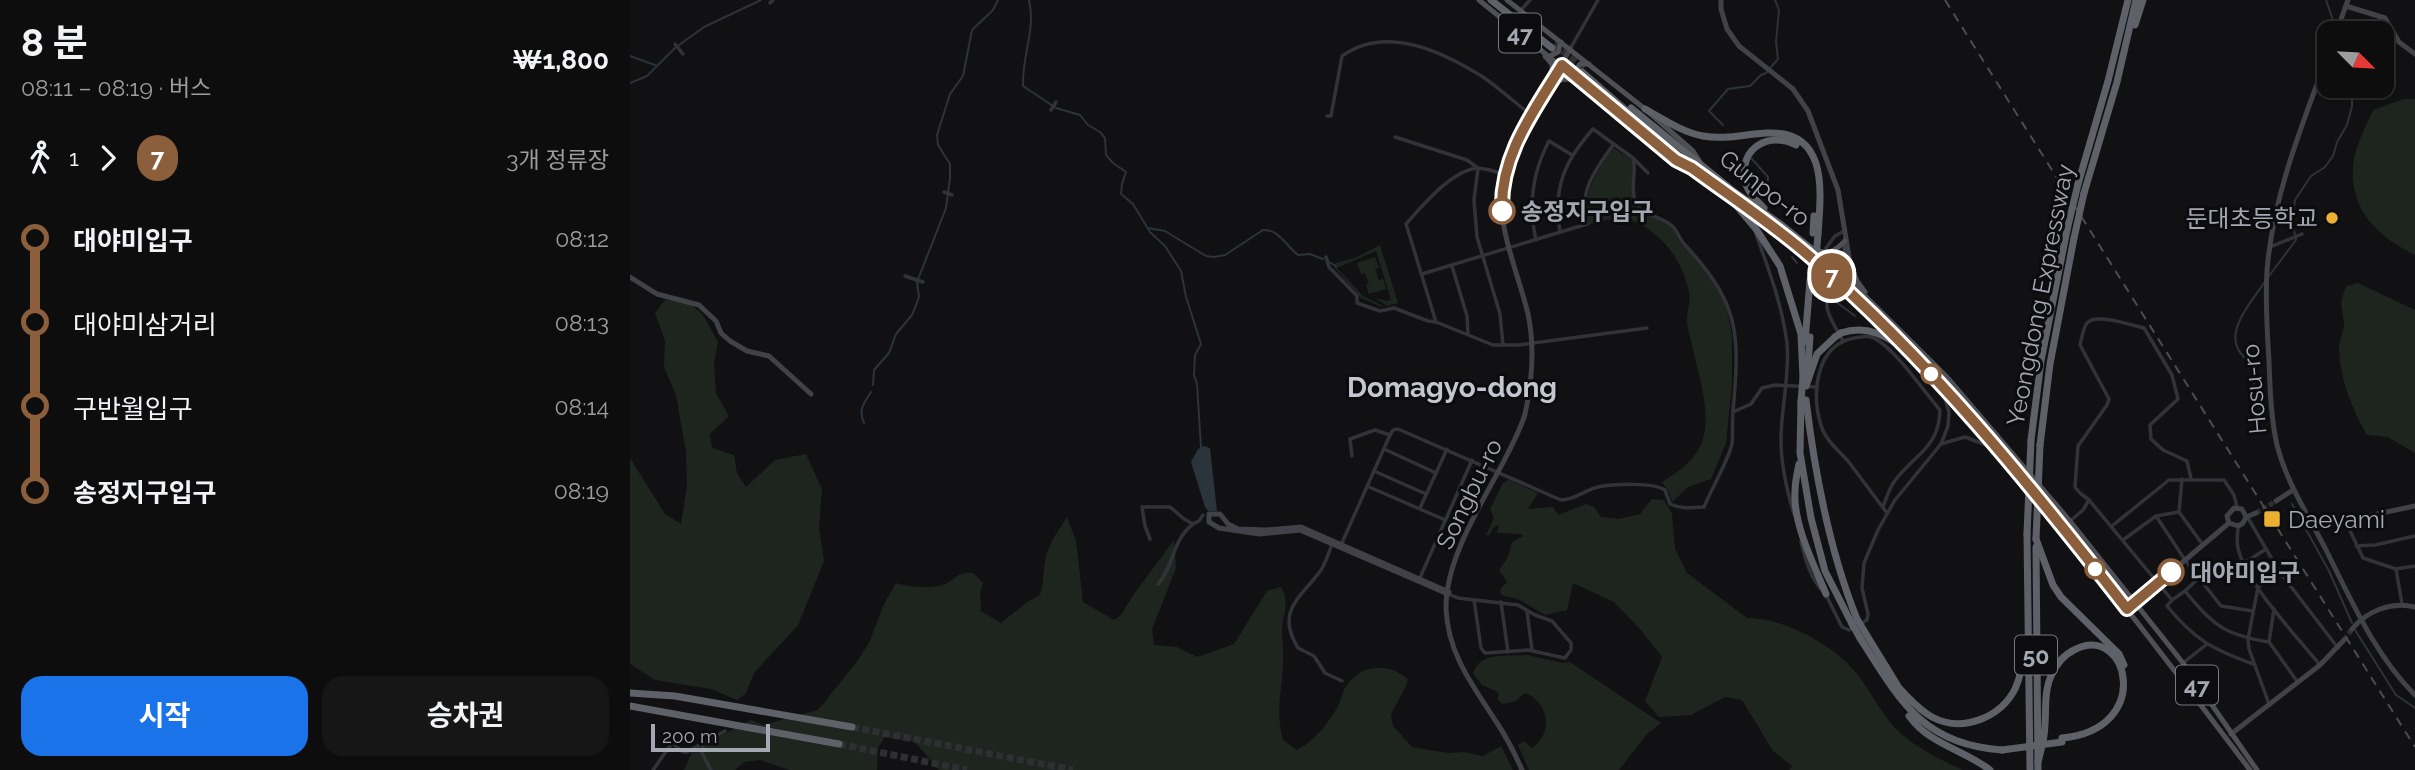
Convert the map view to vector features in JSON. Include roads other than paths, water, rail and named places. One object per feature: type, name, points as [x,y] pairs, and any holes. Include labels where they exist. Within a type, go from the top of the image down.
[{"type":"highway","name":"47","points":[[1491,0],[1554,48]]},
{"type":"highway","name":"47","points":[[1498,0],[1554,48]]},
{"type":"highway","name":"Yeongdong Expressway","points":[[2030,770],[2027,534],[2031,440],[2041,361],[2078,184],[2128,0]]},
{"type":"highway","name":"Yeongdong Expressway","points":[[2038,766],[2036,539],[2040,445],[2050,364],[2084,193],[2117,82],[2136,0]]},
{"type":"highway","points":[[2117,82],[2143,0]]},
{"type":"highway","name":"47","points":[[1582,73],[1700,162]]},
{"type":"highway","name":"Gunpo-ro","points":[[1582,73],[1692,168],[1843,280]]},
{"type":"highway","points":[[1645,109],[1690,133],[1705,136],[1726,138],[1782,134],[1796,139],[1812,153],[1819,172],[1821,193],[1816,233]]},
{"type":"highway","points":[[1779,223],[1752,196],[1745,182],[1745,167],[1748,155],[1755,147],[1765,141],[1780,139],[1794,143],[1812,162],[1815,173],[1815,281],[1794,494],[1804,538],[1826,594]]},
{"type":"highway","name":"Gunpo-ro","points":[[1700,162],[1732,190],[1810,247],[1843,280]]},
{"type":"highway","points":[[1727,194],[1753,225],[1780,266],[1801,334],[1805,381]]},
{"type":"highway","points":[[1805,381],[1817,354],[1853,329],[1882,334],[1914,355]]},
{"type":"highway","points":[[1804,401],[1833,555],[1855,621]]},
{"type":"highway","points":[[1800,453],[1811,518],[1825,571],[1863,636],[1921,731],[1990,770]]},
{"type":"highway","points":[[2036,539],[2053,585],[2072,610],[2119,654],[2129,683],[2125,702],[2113,722],[2100,732],[2075,741],[2062,740]]},
{"type":"highway","points":[[1898,691],[1940,721],[1962,723],[1989,716],[2009,699],[2015,688],[2021,672],[2028,613]]},
{"type":"highway","points":[[1898,691],[1924,725],[1969,746],[2002,748],[2062,740],[2098,728],[2109,720],[2118,708],[2123,694],[2123,674],[2114,656],[2104,649],[2080,647],[2060,661],[2051,675],[2047,687],[2044,734],[2038,766]]},
{"type":"highway","points":[[630,693],[676,696],[852,727]]},
{"type":"highway","points":[[630,706],[839,744]]},
{"type":"main road","name":"47","points":[[1479,0],[1515,30],[1554,48],[1570,49]]},
{"type":"main road","name":"47","points":[[1507,0],[1554,48],[1562,65]]},
{"type":"main road","points":[[1515,30],[1548,59],[1552,67],[1552,82],[1582,73]]},
{"type":"main road","name":"Gunpo-ro","points":[[1570,49],[1582,73]]},
{"type":"main road","name":"Gunpo-ro","points":[[1562,65],[1582,73],[1645,109],[1693,151],[1700,162]]},
{"type":"main road","points":[[1810,247],[1828,253],[1838,249],[1845,241]]},
{"type":"main road","points":[[1850,262],[1864,295]]},
{"type":"main road","name":"Gunpo-ro","points":[[1843,280],[1864,295],[1947,377],[2070,521],[2183,663],[2257,770]]},
{"type":"main road","name":"Gunpo-ro","points":[[1843,280],[2001,452],[2127,609],[2248,770]]},
{"type":"street","points":[[1520,11],[1530,0]]},
{"type":"street","points":[[1570,49],[1598,0]]},
{"type":"street","points":[[1721,0],[1727,29],[1739,46],[1793,89],[1808,111],[1838,190],[1850,262],[1843,280],[1830,291],[1826,308]]},
{"type":"street","points":[[2340,21],[2347,3],[2385,18],[2399,42],[2415,54]]},
{"type":"street","points":[[1327,116],[1331,116],[1342,56],[1353,48],[1393,41],[1423,47],[1484,78],[1531,115]]},
{"type":"street","points":[[676,44],[683,54]]},
{"type":"street","name":"Songbu-ro","points":[[1522,770],[1499,725],[1460,665],[1450,639],[1446,608],[1457,555],[1524,417],[1531,371],[1531,344],[1525,306],[1507,249],[1502,207],[1505,174],[1516,143],[1570,49]]},
{"type":"street","name":"Hosu-ro","points":[[2317,84],[2289,160],[2274,223],[2267,269],[2270,388],[2277,445],[2293,490],[2315,527],[2360,619],[2392,669],[2415,695]]},
{"type":"street","points":[[1051,110],[1056,102]]},
{"type":"street","points":[[1560,232],[1559,189],[1572,155],[1593,129],[1633,158],[1648,173]]},
{"type":"street","points":[[1395,137],[1467,160],[1478,168],[1505,174]]},
{"type":"street","points":[[1536,240],[1531,212],[1533,185],[1539,162],[1549,141],[1572,155]]},
{"type":"street","points":[[1421,272],[1452,266],[1587,224],[1584,203],[1587,187],[1595,169],[1613,145]]},
{"type":"street","points":[[1341,546],[1390,435],[1393,430],[1398,429],[1564,500],[1597,487],[1653,485],[1665,490],[1670,504],[1674,506],[1681,509],[1704,507],[1732,445],[1736,335],[1726,300],[1695,254],[1684,244],[1673,226],[1640,208],[1636,203],[1633,158]]},
{"type":"street","points":[[1478,168],[1475,216],[1482,257],[1500,314],[1503,345]]},
{"type":"street","points":[[1436,321],[1406,224],[1439,189],[1463,172],[1478,168]]},
{"type":"street","points":[[944,192],[952,195]]},
{"type":"street","points":[[1753,225],[1777,295],[1787,344],[1787,386],[1781,439],[1789,496],[1805,557],[1816,584],[1826,594],[1842,627],[1849,630],[1867,620],[1862,588],[1864,563],[1887,513],[1941,444],[1948,426],[1949,412],[1940,384]]},
{"type":"street","points":[[1826,248],[1835,236],[1844,231]]},
{"type":"street","points":[[2270,247],[2302,234]]},
{"type":"street","points":[[1843,280],[1845,241]]},
{"type":"street","points":[[1326,257],[1329,267],[1357,296],[1357,303],[1380,310],[1394,308],[1428,321],[1436,321],[1493,345],[1531,344],[1647,328]]},
{"type":"street","points":[[1452,266],[1467,316],[1468,334]]},
{"type":"street","points":[[905,276],[923,282]]},
{"type":"street","points":[[630,277],[657,294],[699,305],[716,321],[721,333],[730,341],[747,351],[769,356],[811,394]]},
{"type":"street","points":[[1815,281],[1839,337]]},
{"type":"street","points":[[2172,600],[2112,526],[2075,486],[2078,446],[2109,399],[2080,345],[2089,321],[2095,318],[2144,328],[2177,387],[2178,399],[2150,425],[2149,431],[2155,444],[2187,461],[2191,479]]},
{"type":"street","points":[[1839,337],[1866,335],[1878,340],[1940,410],[1940,427],[1933,440],[1893,483],[1883,507]]},
{"type":"street","points":[[1839,337],[1823,362],[1816,387],[1820,425],[1830,443],[1846,459],[1887,513]]},
{"type":"street","points":[[1733,412],[1751,404],[1762,388],[1775,385],[1816,387]]},
{"type":"street","points":[[1352,456],[1350,439],[1375,430],[1390,435]]},
{"type":"street","points":[[1941,444],[1954,438],[1965,437],[1976,439],[2001,452]]},
{"type":"street","points":[[1384,449],[1436,473]]},
{"type":"street","points":[[1420,509],[1447,449]]},
{"type":"street","points":[[1419,580],[1472,460]]},
{"type":"street","points":[[1374,471],[1426,494]]},
{"type":"street","points":[[2182,479],[2179,512],[2203,545]]},
{"type":"street","points":[[2112,526],[2169,480],[2224,480],[2234,495],[2237,507]]},
{"type":"street","points":[[1367,486],[1445,520]]},
{"type":"street","points":[[2276,501],[2293,490]]},
{"type":"street","points":[[2070,521],[2083,510],[2089,499]]},
{"type":"street","points":[[2315,527],[2415,506]]},
{"type":"street","points":[[1150,538],[1142,508],[1170,507],[1193,524]]},
{"type":"street","points":[[2237,507],[2242,509],[2278,571],[2338,648]]},
{"type":"street","points":[[2229,523],[2228,512],[2237,507]]},
{"type":"street","points":[[2123,540],[2156,516],[2179,512]]},
{"type":"street","points":[[2229,523],[2238,526],[2256,513]]},
{"type":"street","points":[[1341,546],[1300,530],[1259,534],[1219,528],[1209,522],[1209,514],[1220,514],[1227,524],[1238,529],[1301,527],[1458,598],[1518,605],[1552,621],[1572,647],[1565,658],[1532,651],[1483,652],[1474,600]]},
{"type":"street","points":[[1158,584],[1165,575],[1180,539],[1203,515]]},
{"type":"street","points":[[2156,516],[2185,560],[2221,606],[2253,611]]},
{"type":"street","points":[[2345,520],[2363,558],[2396,569],[2415,566]]},
{"type":"street","points":[[2127,609],[2229,523]]},
{"type":"street","points":[[2238,526],[2237,545],[2244,564],[2258,587],[2320,665]]},
{"type":"street","points":[[2356,547],[2415,536]]},
{"type":"street","points":[[1332,544],[1321,569],[1292,605],[1289,629],[1298,648],[1314,656],[1325,673],[1342,681]]},
{"type":"street","points":[[2244,564],[2266,549]]},
{"type":"street","points":[[2396,569],[2402,604]]},
{"type":"street","points":[[2269,704],[2253,664],[2248,639],[2258,587],[2278,571]]},
{"type":"street","points":[[2199,578],[2167,606],[2183,625],[2207,644],[2253,664]]},
{"type":"street","points":[[2185,591],[2208,620],[2248,639],[2269,642]]},
{"type":"street","points":[[1502,602],[1508,652]]},
{"type":"street","points":[[2352,629],[2360,619],[2375,610],[2402,604],[2415,607]]},
{"type":"street","points":[[2274,607],[2269,642],[2297,681]]},
{"type":"street","points":[[1527,611],[1532,651]]},
{"type":"street","points":[[2231,734],[2320,665],[2344,640]]},
{"type":"street","points":[[2183,663],[2207,644]]},
{"type":"street","points":[[653,770],[672,743],[687,752],[725,731]]},
{"type":"street","points":[[704,743],[702,753],[711,770]]},
{"type":"waterway","points":[[630,83],[647,76],[675,48],[704,27],[761,0]]},
{"type":"waterway","points":[[873,385],[874,370],[889,353],[896,334],[912,315],[919,297],[917,282],[946,208],[950,164],[938,145],[937,135],[950,94],[963,76],[972,30],[993,10],[998,0]]},
{"type":"waterway","points":[[1029,0],[1031,22],[1023,86],[1056,108],[1080,115],[1088,125],[1100,132],[1105,138],[1106,155],[1126,172],[1121,194],[1133,204],[1150,232],[1165,246],[1181,271],[1201,344],[1195,355],[1194,375],[1197,384],[1201,448]]},
{"type":"waterway","points":[[1723,125],[1709,111],[1728,89],[1750,86],[1778,59],[1776,42],[1779,10],[1775,0]]},
{"type":"waterway","points":[[2326,0],[2333,21]]},
{"type":"waterway","points":[[630,56],[655,65]]},
{"type":"waterway","points":[[2269,276],[2296,240],[2292,220],[2295,200],[2311,176],[2325,167],[2333,156],[2337,142],[2347,125],[2352,98]]},
{"type":"waterway","points":[[1752,159],[1768,177],[1767,199]]},
{"type":"waterway","points":[[1148,228],[1165,231],[1206,256],[1214,257],[1225,255],[1263,230],[1269,230],[1298,255],[1310,254],[1323,259]]},
{"type":"waterway","points":[[1792,257],[1797,263]]},
{"type":"waterway","points":[[1329,262],[1336,266]]},
{"type":"waterway","points":[[2264,283],[2243,314],[2236,332],[2238,349],[2256,371],[2253,389],[2264,419]]},
{"type":"waterway","points":[[1835,301],[1855,316]]},
{"type":"waterway","points":[[864,423],[862,410],[871,392]]},
{"type":"waterway","points":[[2292,504],[2329,571],[2352,623]]},
{"type":"waterway","points":[[2355,630],[2396,695],[2415,708]]},
{"type":"tunnel","points":[[1554,44],[1585,69]]},
{"type":"tunnel","points":[[2256,513],[2276,501]]},
{"type":"tunnel","points":[[2344,640],[2352,629]]},
{"type":"tunnel","points":[[852,727],[1073,770]]},
{"type":"tunnel","points":[[839,744],[967,770]]},
{"type":"railway","points":[[1945,0],[2415,747]]},
{"type":"place","name":"송정지구입구","points":[[1502,211]]},
{"type":"place","name":"둔대초등학교","points":[[2332,218]]},
{"type":"place","name":"Daeyami","points":[[2272,519]]},
{"type":"place","name":"대야미입구","points":[[2171,572]]},
{"type":"district","name":"Domagyo-dong","points":[[1452,387]]}]
